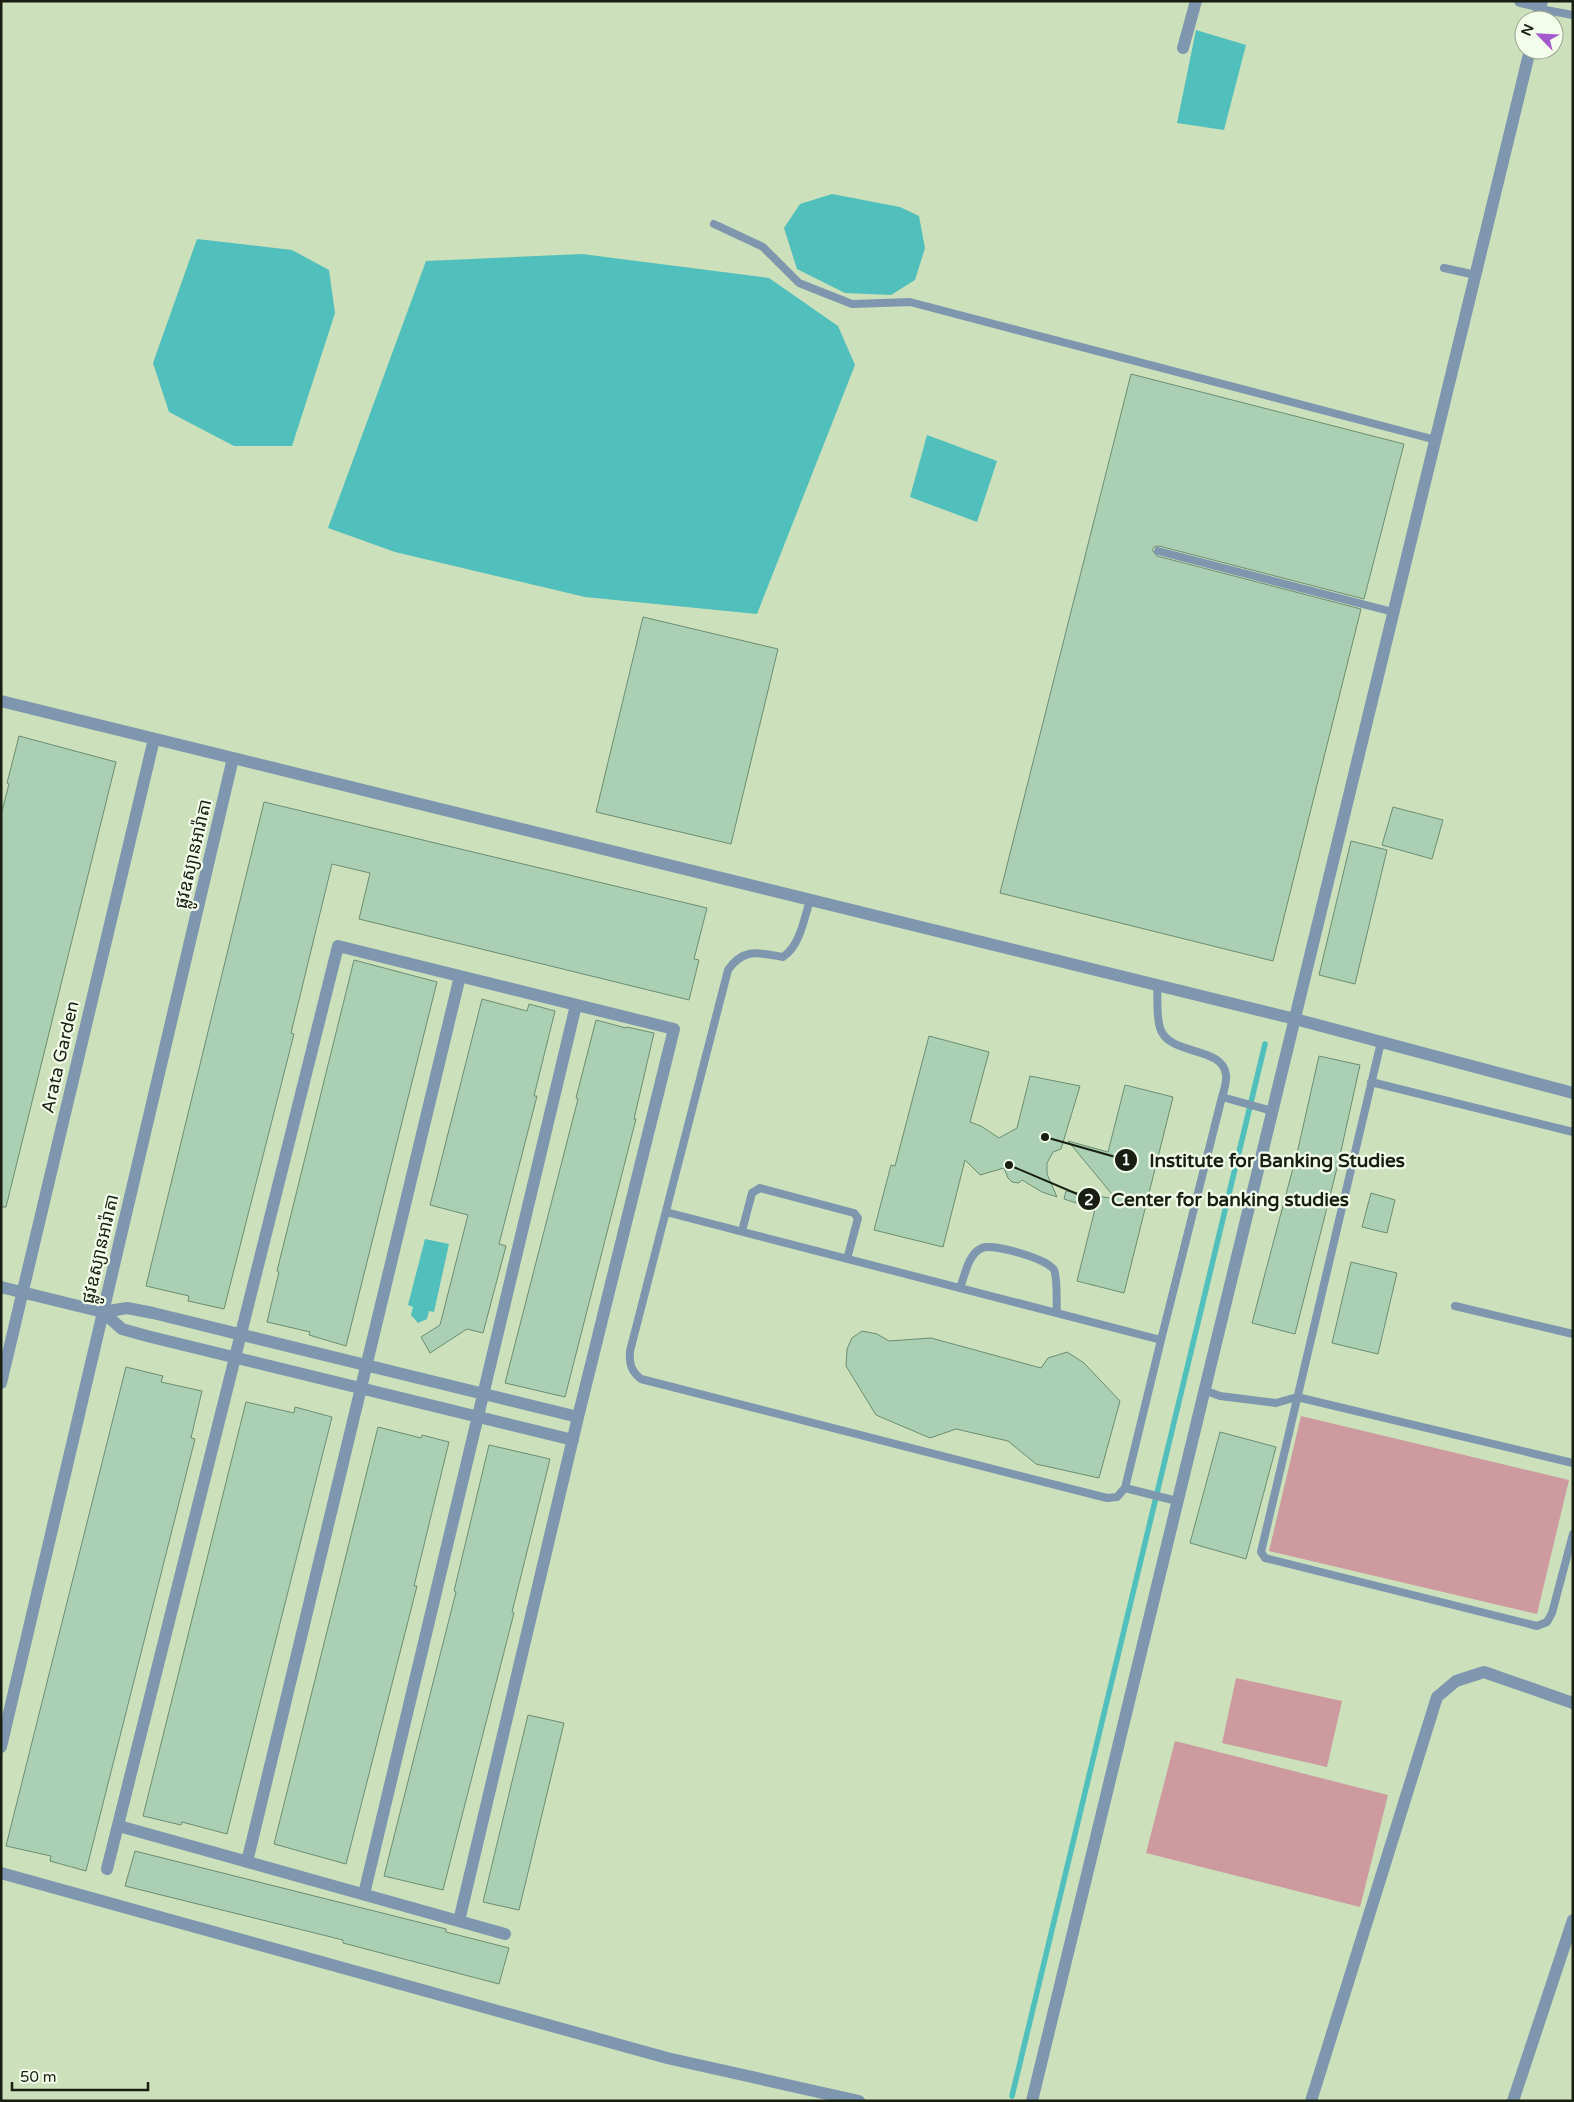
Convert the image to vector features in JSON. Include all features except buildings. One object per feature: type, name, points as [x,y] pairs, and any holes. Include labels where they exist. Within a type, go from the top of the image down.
[{"type":"street","points":[[1183,48],[1196,1]]},
{"type":"street","points":[[1520,1],[1540,9]]},
{"type":"street","points":[[1032,2101],[1173,1500],[1204,1390],[1267,1109],[1295,1019],[1528,60]]},
{"type":"street","points":[[1,701],[1295,1019],[1573,1093]]},
{"type":"street","name":"Arata Garden","points":[[1,1384],[154,739]]},
{"type":"street","name":"ផ្លូវឧស្យានអារ៉ាតា","points":[[1,1747],[233,758]]},
{"type":"street","points":[[107,1869],[338,946],[674,1029],[578,1416],[458,1921]]},
{"type":"street","points":[[247,1862],[460,976]]},
{"type":"street","points":[[364,1894],[576,1005]]},
{"type":"street","points":[[1,1287],[103,1312],[127,1308],[578,1416]]},
{"type":"street","points":[[103,1312],[122,1329],[573,1440]]},
{"type":"street","points":[[1312,2101],[1437,1697],[1456,1681],[1484,1672],[1573,1703]]},
{"type":"street","points":[[119,1826],[505,1934]]},
{"type":"street","points":[[1,1873],[667,2058],[859,2101]]},
{"type":"street","points":[[1513,2101],[1573,1920]]},
{"type":"lane","points":[[1540,9],[1573,15]]},
{"type":"lane","points":[[714,224],[763,247],[799,283],[852,304],[910,302],[1436,440]]},
{"type":"lane","points":[[1444,268],[1476,275]]},
{"type":"lane","points":[[1158,551],[1393,612]]},
{"type":"lane","points":[[810,900],[796,943],[790,953],[783,957],[753,952],[745,954],[734,960],[728,970],[630,1350],[629,1360],[633,1373],[642,1379],[1107,1498],[1117,1497],[1125,1488],[1222,1098],[1226,1074],[1223,1066],[1217,1059],[1170,1042],[1160,1029],[1157,985]]},
{"type":"lane","points":[[1381,1042],[1261,1552],[1265,1558],[1537,1626],[1547,1622],[1552,1613],[1573,1534]]},
{"type":"lane","points":[[1371,1082],[1573,1132]]},
{"type":"lane","points":[[1222,1098],[1267,1109]]},
{"type":"lane","points":[[742,1231],[752,1193],[760,1188],[854,1213],[858,1218],[847,1259]]},
{"type":"lane","points":[[666,1212],[1161,1340]]},
{"type":"lane","points":[[960,1288],[973,1255],[982,1248],[990,1246],[1032,1256],[1049,1264],[1054,1271],[1057,1313]]},
{"type":"lane","points":[[1455,1306],[1573,1334]]},
{"type":"lane","points":[[1204,1390],[1220,1396],[1276,1403],[1297,1398],[1573,1463]]},
{"type":"lane","points":[[1125,1488],[1173,1500]]},
{"type":"shaded area","points":[[1301,1416],[1569,1480],[1537,1614],[1269,1551]]},
{"type":"shaded area","points":[[1236,1678],[1342,1701],[1327,1767],[1222,1743]]},
{"type":"shaded area","points":[[1175,1741],[1388,1795],[1360,1907],[1146,1853]]},
{"type":"water","points":[[1196,30],[1246,45],[1224,130],[1177,123]]},
{"type":"water","points":[[832,194],[900,207],[919,216],[925,248],[915,280],[891,295],[845,293],[797,269],[784,228],[800,204]]},
{"type":"water","points":[[197,239],[292,250],[329,270],[335,313],[292,446],[234,446],[169,412],[153,363]]},
{"type":"water","points":[[582,254],[769,278],[838,326],[855,365],[757,614],[585,597],[395,552],[328,528],[426,261]]},
{"type":"water","points":[[927,435],[997,461],[977,522],[910,497]]},
{"type":"water","points":[[425,1239],[449,1244],[434,1312],[429,1311],[427,1319],[418,1323],[411,1315],[413,1307],[408,1305]]},
{"type":"waterway","points":[[1012,2096],[1265,1044]]},
{"type":"place","name":"Institute for Banking Studies","points":[[1045,1137]]},
{"type":"place","name":"Center for banking studies","points":[[1009,1165]]}]
